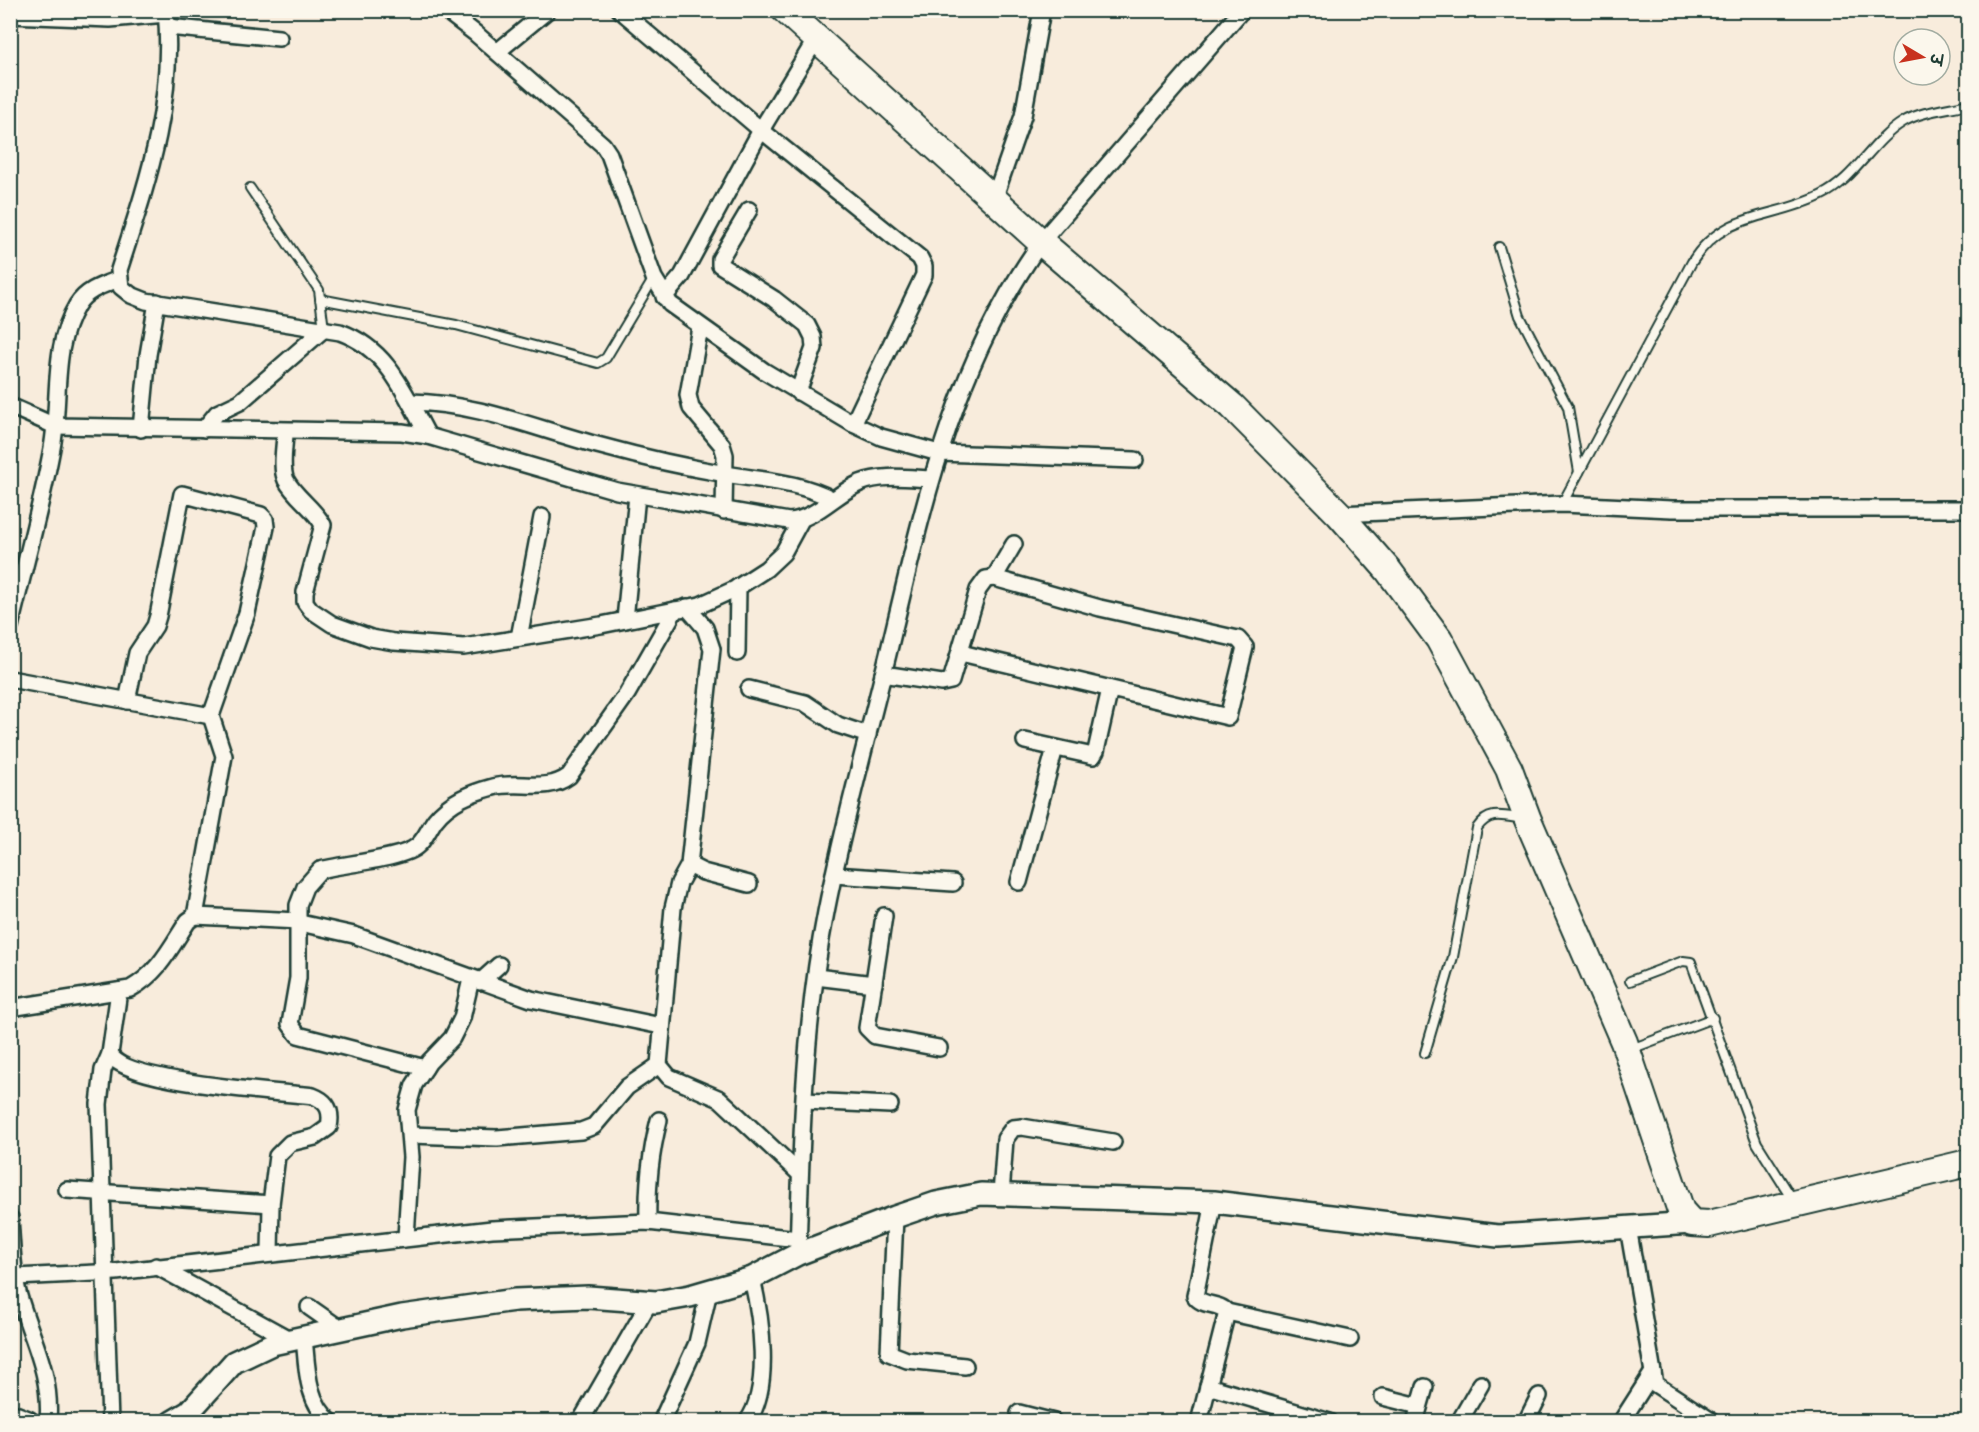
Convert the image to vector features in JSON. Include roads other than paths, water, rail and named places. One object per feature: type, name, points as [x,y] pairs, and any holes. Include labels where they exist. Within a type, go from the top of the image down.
[{"type":"highway","points":[[804,21],[1041,242],[1232,406],[1339,514],[1388,570],[1439,639],[1509,769],[1528,820],[1626,1051],[1681,1211],[1692,1223],[1709,1224],[1968,1163]]},
{"type":"main road","points":[[172,1422],[189,1412],[234,1362],[272,1344],[339,1328],[446,1308],[515,1300],[588,1298],[650,1301],[690,1296],[752,1278],[798,1247],[958,1198],[1001,1195],[1214,1202],[1498,1236],[1692,1223]]},
{"type":"main road","points":[[10,1415],[28,1422]]},
{"type":"street","points":[[445,10],[497,52],[603,145],[609,154],[654,278],[664,297],[700,327],[798,392],[853,424],[890,440],[939,453],[1136,460]]},
{"type":"street","points":[[497,52],[548,10]]},
{"type":"street","points":[[620,10],[761,130],[920,258],[924,266],[924,275],[853,424]]},
{"type":"street","points":[[994,199],[1023,116],[1042,10]]},
{"type":"street","points":[[16,1277],[105,1272],[492,1228],[648,1222],[798,1247],[800,1174],[816,977],[834,875],[931,479],[959,395],[987,329],[1041,242],[1242,10]]},
{"type":"street","points":[[10,15],[110,19],[167,17],[279,38]]},
{"type":"street","points":[[167,17],[170,48],[166,95],[155,157],[119,279],[122,287],[131,295],[157,302],[324,329],[357,338],[374,350],[390,367],[428,436]]},
{"type":"street","points":[[664,297],[681,276],[761,130],[804,21]]},
{"type":"street","points":[[749,210],[720,259],[720,264],[774,299],[807,325],[813,337],[814,348],[798,392]]},
{"type":"street","points":[[10,627],[52,448],[57,384],[65,330],[78,303],[91,290],[119,279]]},
{"type":"street","points":[[141,429],[148,354],[157,302]]},
{"type":"street","points":[[700,327],[688,395],[691,408],[722,445],[725,454],[724,510]]},
{"type":"street","points":[[204,429],[217,413],[240,402],[324,329]]},
{"type":"street","points":[[410,402],[435,403],[495,414],[601,446],[725,474],[809,487],[832,499]]},
{"type":"street","points":[[10,406],[55,426],[285,432],[402,432],[428,436],[637,495],[781,520],[801,520]]},
{"type":"street","points":[[285,432],[283,468],[286,481],[318,514],[323,525],[305,592],[305,602],[311,610],[332,624],[371,638],[394,642],[464,647],[700,605],[738,587],[766,569],[783,553],[801,520],[861,482],[895,477],[931,479]]},
{"type":"street","points":[[127,701],[137,653],[155,627],[158,616],[182,494],[261,515],[265,519],[247,613],[211,716],[224,756],[195,916]]},
{"type":"street","points":[[625,620],[637,495]]},
{"type":"street","points":[[1339,514],[1562,504],[1672,508],[1968,508]]},
{"type":"street","points":[[519,638],[542,517]]},
{"type":"street","points":[[994,578],[1014,544]]},
{"type":"street","points":[[883,674],[947,683],[954,677],[978,590],[986,579],[994,578],[1100,608],[1238,639],[1245,647],[1228,717],[961,653]]},
{"type":"street","points":[[737,653],[738,587]]},
{"type":"street","points":[[681,609],[705,628],[712,649],[689,865],[679,883],[673,908],[659,1065],[669,1077],[720,1099],[800,1174]]},
{"type":"street","points":[[425,1068],[298,1035],[293,1031],[290,1024],[298,978],[300,922],[298,905],[305,887],[320,870],[407,852],[418,846],[435,819],[472,793],[497,786],[547,786],[559,783],[568,776],[627,694],[681,609]]},
{"type":"street","points":[[10,679],[211,716]]},
{"type":"street","points":[[749,689],[806,703],[838,726],[868,735]]},
{"type":"street","points":[[1026,741],[1090,756],[1095,754],[1110,689]]},
{"type":"street","points":[[1019,882],[1055,748]]},
{"type":"street","points":[[689,865],[703,872],[749,884]]},
{"type":"street","points":[[834,875],[953,883]]},
{"type":"street","points":[[10,1008],[130,989],[146,980],[161,964],[188,921],[195,916],[300,922],[354,935],[476,981],[556,1006],[661,1026]]},
{"type":"street","points":[[884,916],[869,1032],[875,1036],[939,1048]]},
{"type":"street","points":[[406,1237],[410,1135],[407,1110],[414,1085],[425,1068],[452,1038],[476,981],[499,965]]},
{"type":"street","points":[[816,977],[874,984]]},
{"type":"street","points":[[110,1422],[100,1086],[110,1054],[119,991]]},
{"type":"street","points":[[110,1054],[118,1063],[176,1081],[322,1100],[329,1106],[332,1115],[329,1127],[315,1137],[290,1143],[277,1156],[273,1174],[270,1252]]},
{"type":"street","points":[[410,1135],[497,1138],[581,1131],[594,1126],[627,1087],[659,1065]]},
{"type":"street","points":[[806,1101],[890,1106]]},
{"type":"street","points":[[648,1222],[648,1176],[659,1120]]},
{"type":"street","points":[[1001,1195],[1005,1139],[1013,1128],[1022,1126],[1113,1142]]},
{"type":"street","points":[[67,1190],[271,1204]]},
{"type":"street","points":[[1214,1202],[1195,1296],[1199,1301],[1224,1308],[1227,1312],[1350,1339]]},
{"type":"street","points":[[895,1217],[889,1353],[907,1360],[965,1366]]},
{"type":"street","points":[[10,1218],[17,1308],[46,1378],[48,1422]]},
{"type":"street","points":[[1628,1227],[1655,1384],[1713,1422]]},
{"type":"street","points":[[156,1266],[298,1338],[315,1400],[324,1416],[331,1422]]},
{"type":"street","points":[[747,1422],[758,1397],[761,1374],[761,1333],[752,1278]]},
{"type":"street","points":[[662,1422],[697,1343],[709,1291]]},
{"type":"street","points":[[587,1418],[650,1301]]},
{"type":"street","points":[[309,1307],[339,1328]]},
{"type":"street","points":[[1199,1422],[1227,1312]]},
{"type":"street","points":[[1621,1422],[1653,1372]]},
{"type":"street","points":[[1460,1422],[1481,1384]]},
{"type":"street","points":[[1208,1386],[1330,1422]]},
{"type":"street","points":[[1415,1422],[1425,1387]]},
{"type":"street","points":[[1526,1422],[1539,1396]]},
{"type":"street","points":[[1383,1397],[1419,1406]]},
{"type":"street","points":[[1018,1413],[1054,1422]]},
{"type":"lane","points":[[1562,504],[1701,247],[1715,234],[1731,225],[1822,195],[1842,183],[1904,121],[1968,104]]},
{"type":"lane","points":[[250,188],[314,283],[320,299],[324,329]]},
{"type":"lane","points":[[1499,247],[1520,316],[1568,407],[1579,472]]},
{"type":"lane","points":[[320,299],[456,325],[598,363],[606,358],[654,278]]},
{"type":"lane","points":[[1425,1053],[1453,957],[1477,828],[1483,819],[1493,814],[1528,820]]},
{"type":"lane","points":[[1630,981],[1683,961],[1691,962],[1757,1143],[1796,1204]]},
{"type":"lane","points":[[1626,1051],[1713,1018]]}]
